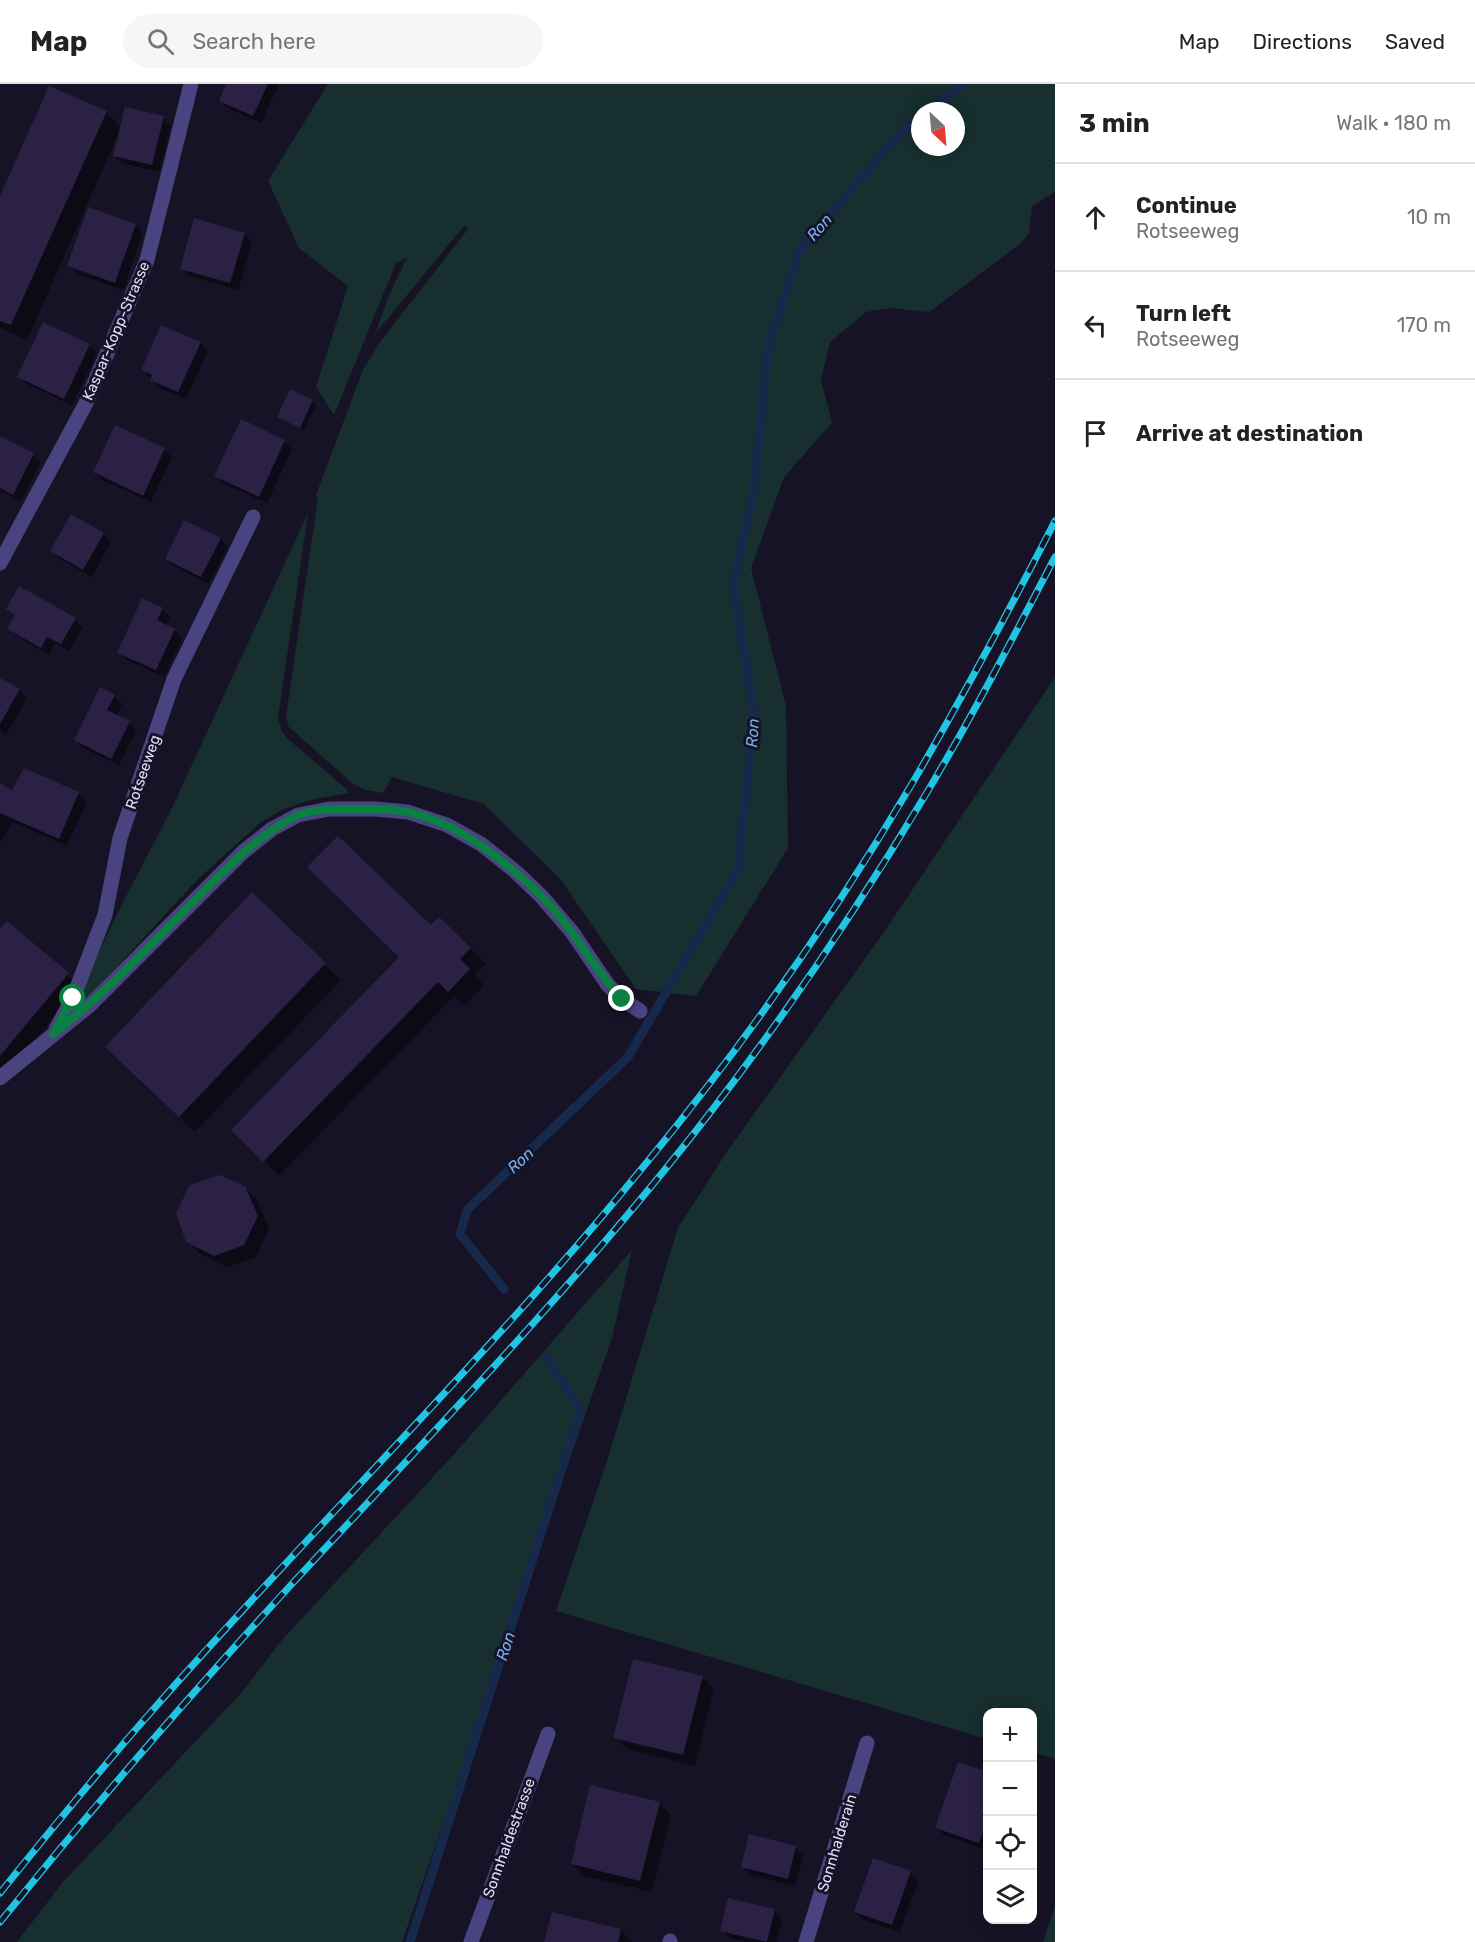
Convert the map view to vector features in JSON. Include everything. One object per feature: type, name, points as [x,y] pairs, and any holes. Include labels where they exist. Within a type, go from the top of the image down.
[{"type":"street","name":"Kaspar-Kopp-Strasse","points":[[0,563],[86,405],[147,260],[191,84]]},
{"type":"street","name":"Rotseeweg","points":[[53,1034],[73,998],[105,915],[120,838],[174,679],[253,517]]},
{"type":"street","name":"Rotseeweg","points":[[0,1078],[90,1005],[243,852],[272,829],[298,815],[329,809],[408,812],[447,825],[481,844],[516,872],[542,897],[572,932],[608,985],[622,999],[640,1011]]},
{"type":"street","name":"Sonnhaldestrasse","points":[[471,1942],[548,1734]]},
{"type":"street","name":"Sonnhalderain","points":[[806,1942],[867,1743]]},
{"type":"green space","points":[[328,84],[1055,84],[1055,192],[1032,206],[1029,233],[1020,244],[929,312],[891,308],[866,312],[830,342],[821,380],[832,423],[784,477],[751,568],[786,706],[788,848],[696,996],[636,989],[561,880],[484,804],[392,777],[383,793],[366,790],[353,784],[288,726],[286,716],[318,498],[316,495],[363,370],[380,342],[468,229],[464,226],[375,334],[390,293],[407,258],[396,263],[334,415],[316,387],[348,286],[299,248],[268,181]]},
{"type":"green space","points":[[308,513],[278,718],[282,732],[289,740],[349,793],[310,800],[282,810],[261,822],[197,880],[91,995],[77,1006],[75,1004],[115,918],[173,806]]},
{"type":"green space","points":[[1055,677],[1055,1759],[1037,1753],[1037,1708],[983,1708],[983,1738],[556,1611],[607,1461],[678,1228],[726,1153],[884,932]]},
{"type":"green space","points":[[632,1250],[612,1338],[402,1942],[17,1942],[63,1882],[243,1691],[282,1640],[456,1452]]},
{"type":"green space","points":[[1055,1907],[1055,1942],[1043,1942]]},
{"type":"building","points":[[226,84],[268,84],[253,116],[219,101]]},
{"type":"building","points":[[49,86],[107,111],[11,325],[0,321],[0,196]]},
{"type":"building","points":[[125,107],[164,116],[152,165],[113,156]]},
{"type":"building","points":[[88,207],[136,224],[115,283],[67,266]]},
{"type":"building","points":[[194,218],[245,233],[230,283],[180,269]]},
{"type":"building","points":[[43,322],[90,344],[64,399],[17,377]]},
{"type":"building","points":[[161,325],[201,342],[178,392],[150,380],[152,375],[141,370]]},
{"type":"building","points":[[290,389],[313,400],[300,428],[277,417]]},
{"type":"building","points":[[241,419],[285,440],[259,497],[214,476]]},
{"type":"building","points":[[115,425],[165,448],[143,496],[93,472]]},
{"type":"building","points":[[0,436],[34,453],[13,495],[0,488]]},
{"type":"building","points":[[71,514],[104,533],[83,570],[50,551]]},
{"type":"building","points":[[184,520],[221,538],[201,577],[165,559]]},
{"type":"building","points":[[19,586],[76,618],[61,644],[47,637],[41,648],[7,629],[15,615],[6,609]]},
{"type":"building","points":[[142,598],[163,608],[157,620],[175,629],[156,670],[117,653]]},
{"type":"building","points":[[0,678],[20,689],[0,724]]},
{"type":"building","points":[[100,687],[115,695],[107,710],[130,721],[111,759],[74,740]]},
{"type":"building","points":[[24,768],[79,792],[59,839],[0,813],[0,783],[12,790]]},
{"type":"building","points":[[338,836],[431,925],[439,917],[471,948],[460,959],[470,969],[448,992],[438,982],[263,1162],[231,1130],[399,957],[307,867]]},
{"type":"building","points":[[252,892],[326,963],[179,1117],[105,1047]]},
{"type":"building","points":[[7,921],[69,973],[0,1056],[0,929]]},
{"type":"building","points":[[219,1175],[245,1186],[258,1216],[244,1245],[214,1256],[186,1242],[176,1213],[190,1185]]},
{"type":"building","points":[[633,1659],[703,1676],[683,1755],[613,1738]]},
{"type":"building","points":[[958,1762],[983,1770],[983,1832],[979,1843],[935,1828]]},
{"type":"building","points":[[590,1785],[660,1802],[640,1881],[571,1864]]},
{"type":"building","points":[[749,1834],[796,1846],[788,1879],[741,1867]]},
{"type":"building","points":[[873,1858],[911,1871],[892,1925],[854,1912]]},
{"type":"building","points":[[728,1898],[775,1909],[767,1942],[720,1931]]},
{"type":"building","points":[[552,1912],[621,1929],[618,1942],[544,1942]]},
{"type":"waterway","name":"Ron","points":[[940,102],[963,84]]},
{"type":"waterway","name":"Ron","points":[[504,1289],[460,1234],[467,1210],[628,1057],[738,870],[754,715],[733,586],[754,490],[768,348],[800,249],[902,131],[911,124]]},
{"type":"waterway","name":"Ron","points":[[410,1942],[581,1409],[547,1358]]},
{"type":"railway","points":[[0,1893],[151,1712],[275,1574],[465,1371],[589,1232],[720,1070],[821,929],[913,782],[968,685],[1055,521]]},
{"type":"railway","points":[[0,1922],[70,1836],[179,1710],[290,1586],[527,1330],[619,1226],[699,1127],[801,988],[896,843],[960,736],[1055,557]]},
{"type":"route","points":[[73,998],[53,1034],[90,1005],[243,852],[272,829],[298,815],[329,809],[375,809],[408,812],[447,825],[481,844],[516,872],[542,897],[572,932],[608,985],[622,999]]}]
